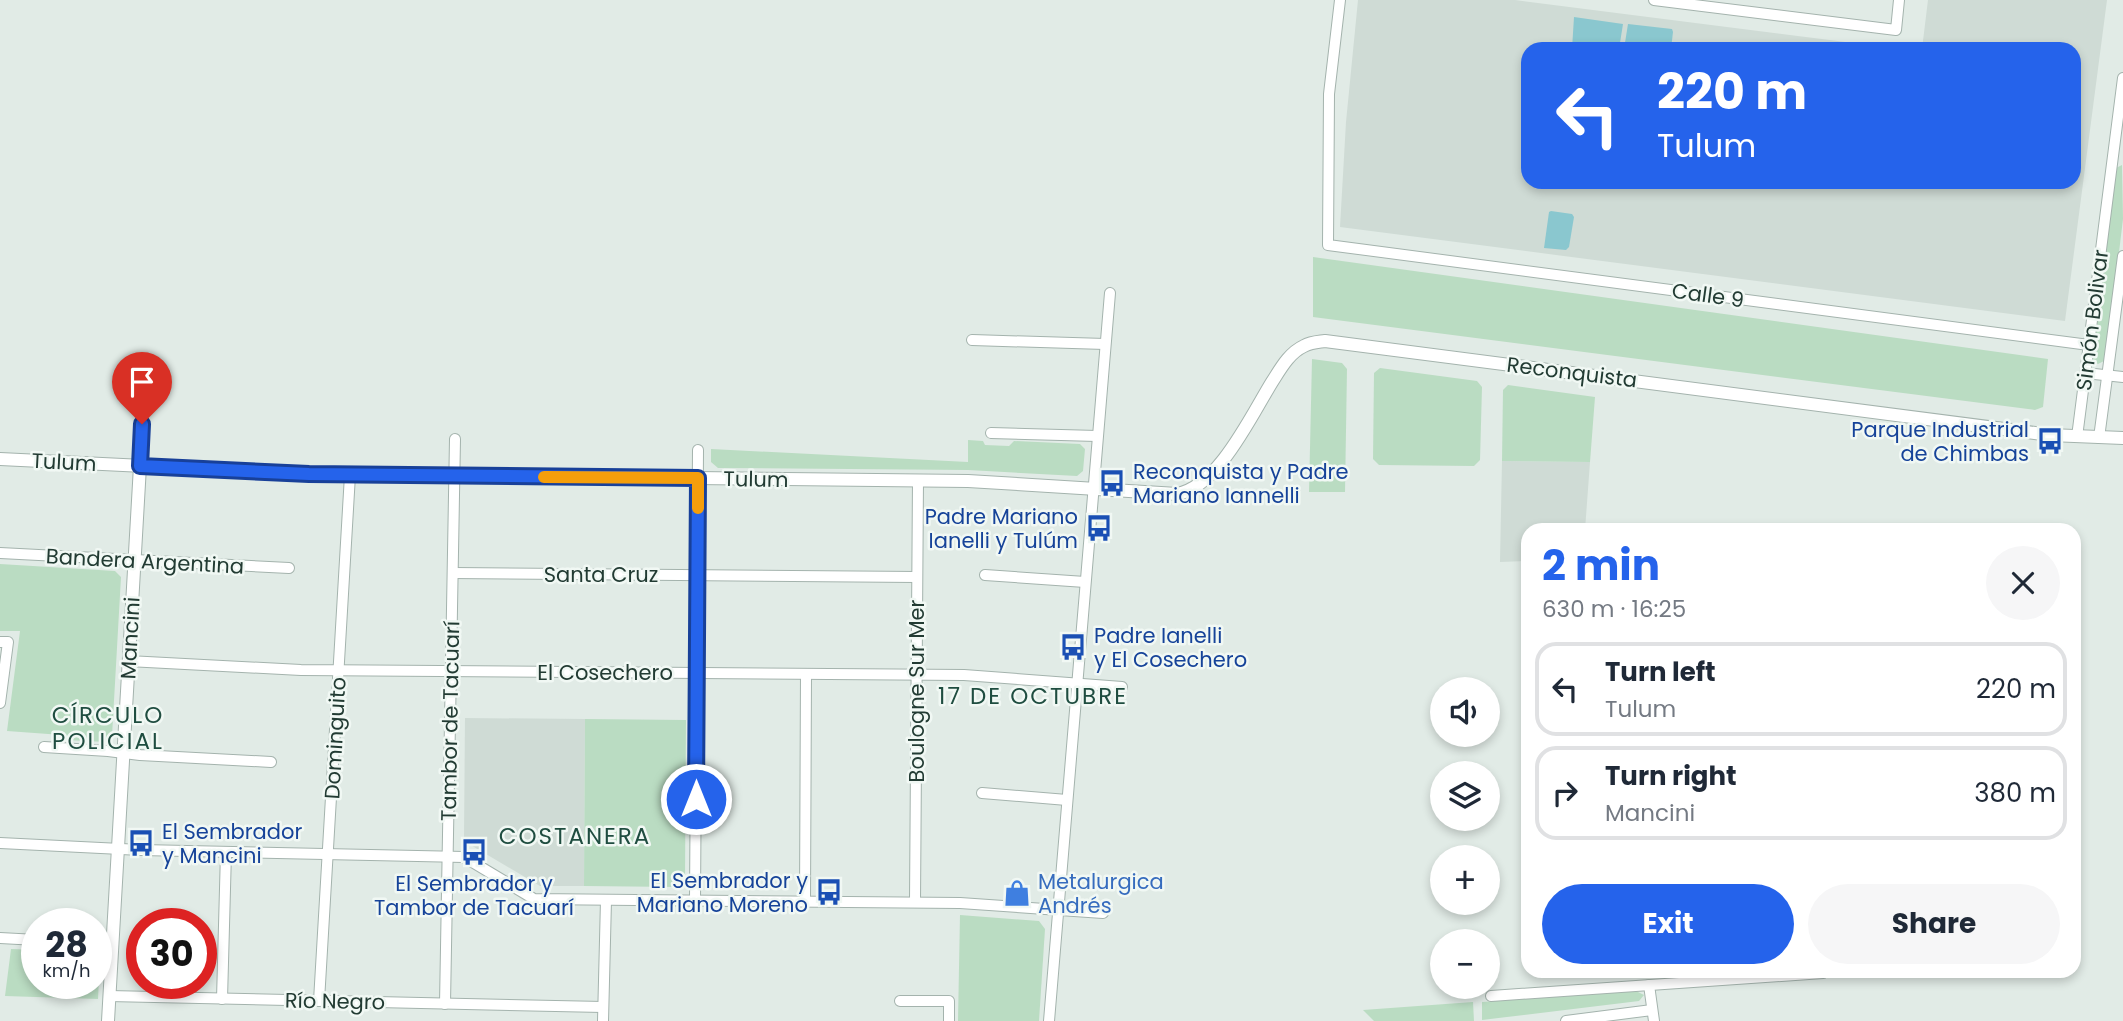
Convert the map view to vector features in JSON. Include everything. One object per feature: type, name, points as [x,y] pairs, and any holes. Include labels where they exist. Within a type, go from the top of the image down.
[{"type":"street","name":"Calle 9","points":[[1340,0],[1329,93],[1328,245],[2089,345]]},
{"type":"street","points":[[1654,0],[1896,30],[1899,0]]},
{"type":"street","name":"Simón Bolivar","points":[[2077,437],[2119,142],[2123,78]]},
{"type":"street","name":"Simón Bolivar","points":[[2099,438],[2123,256]]},
{"type":"street","points":[[1049,1021],[1110,293]]},
{"type":"street","points":[[972,340],[1105,344]]},
{"type":"street","name":"Reconquista","points":[[1093,489],[1177,494],[1198,487],[1221,463],[1287,359],[1304,346],[1325,341],[2077,437],[2123,439]]},
{"type":"street","points":[[2085,373],[2123,377]]},
{"type":"street","name":"Mancini","points":[[112,943],[142,424]]},
{"type":"street","points":[[991,433],[1097,436]]},
{"type":"street","name":"Tambor de Tacuarí","points":[[445,1004],[455,439]]},
{"type":"street","points":[[695,900],[698,450]]},
{"type":"street","name":"Tulum","points":[[0,459],[350,475],[918,480],[1093,489]]},
{"type":"street","name":"Dominguito","points":[[319,1001],[350,475]]},
{"type":"street","name":"Boulogne Sur Mer","points":[[915,902],[918,480]]},
{"type":"street","name":"Bandera Argentina","points":[[0,553],[289,568]]},
{"type":"street","name":"Santa Cruz","points":[[453,573],[917,577]]},
{"type":"street","points":[[985,575],[1085,582]]},
{"type":"street","points":[[0,704],[4,642]]},
{"type":"street","name":"El Cosechero","points":[[128,662],[339,670],[964,675],[1122,687]]},
{"type":"street","points":[[805,901],[806,674]]},
{"type":"street","points":[[44,747],[271,762]]},
{"type":"street","points":[[982,793],[1067,800]]},
{"type":"street","points":[[0,843],[118,849],[464,857],[534,899],[960,903],[1103,913]]},
{"type":"street","points":[[222,999],[226,852]]},
{"type":"street","points":[[603,1021],[606,900]]},
{"type":"street","points":[[0,938],[21,939]]},
{"type":"street","points":[[1500,995],[1760,978]]},
{"type":"street","points":[[1566,1021],[1653,1016],[1649,985]]},
{"type":"street","name":"Río Negro","points":[[112,996],[603,1007]]},
{"type":"street","name":"Mancini","points":[[108,1021],[109,999]]},
{"type":"street","points":[[900,1000],[949,1001],[948,1021]]},
{"type":"shaded area","points":[[1358,0],[1515,0],[1846,42],[1521,42],[1521,189],[2081,189],[2081,42],[1923,42],[1928,0],[2107,0],[2065,321],[1340,227],[1346,122]]},
{"type":"shaded area","points":[[1502,461],[1590,462],[1586,523],[1521,523],[1521,561],[1500,562]]},
{"type":"shaded area","points":[[465,718],[585,719],[584,886],[540,886],[469,844],[464,837]]},
{"type":"green space","points":[[2122,165],[2123,219],[2106,360],[2098,364],[2092,360],[2116,168]]},
{"type":"green space","points":[[1313,257],[2048,359],[2043,407],[2035,410],[1313,317]]},
{"type":"green space","points":[[1312,359],[1342,363],[1347,369],[1345,492],[1309,492]]},
{"type":"green space","points":[[1380,368],[1477,381],[1482,387],[1480,460],[1474,466],[1379,465],[1373,459],[1374,373]]},
{"type":"green space","points":[[1508,385],[1595,397],[1590,462],[1502,461],[1503,390]]},
{"type":"green space","points":[[968,440],[983,441],[985,445],[1009,446],[1014,441],[1080,444],[1085,449],[1083,471],[1077,476],[968,470],[718,468],[711,462],[711,449],[968,462]]},
{"type":"green space","points":[[0,564],[115,571],[121,577],[112,736],[106,742],[66,740],[62,735],[7,731],[20,631],[0,631]]},
{"type":"green space","points":[[585,719],[686,720],[685,878],[677,887],[584,886]]},
{"type":"green space","points":[[960,915],[1039,921],[1045,929],[1039,1021],[958,1021]]},
{"type":"green space","points":[[11,949],[21,949],[21,997],[5,996]]},
{"type":"green space","points":[[1636,991],[1644,995],[1639,1001],[1482,1020],[1482,1002]]},
{"type":"green space","points":[[1473,1002],[1474,1021],[1374,1021],[1363,1010]]},
{"type":"water","points":[[1574,17],[1623,24],[1620,42],[1572,42]]},
{"type":"water","points":[[1628,24],[1672,29],[1673,32],[1672,42],[1625,42]]},
{"type":"water","points":[[1551,211],[1572,214],[1574,217],[1569,247],[1566,250],[1544,248]]},
{"type":"slow traffic","points":[[544,477],[698,478],[698,508]]},
{"type":"place","name":"Parque Industrial de Chimbas","points":[[2050,441]]},
{"type":"place","name":"Reconquista y Padre Mariano Iannelli","points":[[1112,483]]},
{"type":"place","name":"Padre Mariano Ianelli y Tulúm","points":[[1099,528]]},
{"type":"place","name":"Padre Ianelli y El Cosechero","points":[[1073,647]]},
{"type":"place","name":"El Sembrador y Mancini","points":[[141,843]]},
{"type":"place","name":"El Sembrador y Tambor de Tacuarí","points":[[474,852]]},
{"type":"place","name":"El Sembrador y Mariano Moreno","points":[[829,892]]},
{"type":"place","name":"Metalurgica Andrés","points":[[1017,893]]},
{"type":"district","name":"17 DE OCTUBRE","points":[[1033,696]]},
{"type":"district","name":"CÍRCULO POLICIAL","points":[[108,728]]},
{"type":"district","name":"COSTANERA","points":[[575,836]]},
{"type":"route","points":[[142,424],[140,466],[309,474],[698,478],[696,799]]}]
